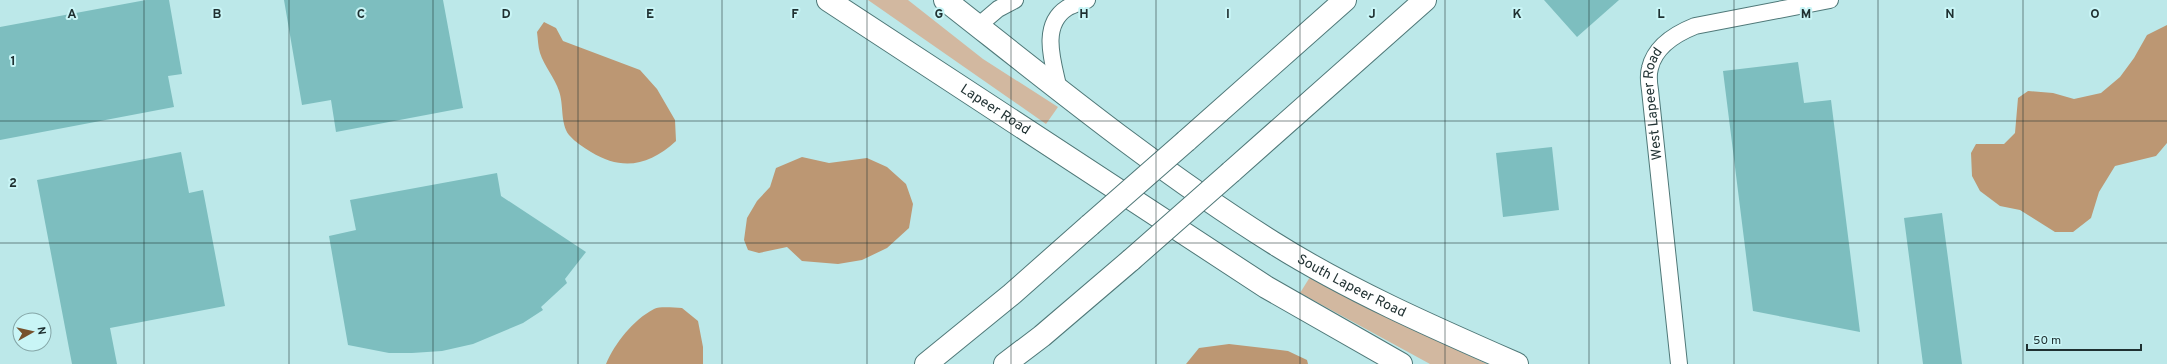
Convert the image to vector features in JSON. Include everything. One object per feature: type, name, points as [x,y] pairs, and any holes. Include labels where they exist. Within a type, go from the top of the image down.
[{"type":"main road","name":"Lapeer Road","points":[[828,0],[1164,218],[1266,287],[1401,364]]},
{"type":"main road","points":[[946,0],[1059,90]]},
{"type":"main road","points":[[926,364],[1012,294],[1345,0]]},
{"type":"main road","points":[[1005,364],[1042,336],[1131,260],[1425,0]]},
{"type":"main road","name":"South Lapeer Road","points":[[1059,90],[1196,192],[1274,243],[1366,294],[1517,364]]},
{"type":"street","points":[[978,26],[998,10],[1015,0]]},
{"type":"street","points":[[1059,90],[1050,41],[1053,26],[1059,15],[1066,9],[1087,0]]},
{"type":"street","name":"West Lapeer Road","points":[[1679,364],[1650,98],[1649,69],[1655,55],[1676,33],[1722,20],[1830,0]]},
{"type":"shaded area","points":[[868,0],[908,0],[983,59],[1058,107],[1046,124]]},
{"type":"shaded area","points":[[544,22],[556,28],[563,41],[640,70],[657,89],[675,120],[676,141],[656,156],[635,163],[624,163],[614,162],[602,158],[574,140],[569,135],[564,125],[557,86],[539,51],[537,32]]},
{"type":"shaded area","points":[[2167,25],[2167,143],[2156,156],[2115,166],[2099,192],[2091,218],[2073,232],[2055,232],[2020,210],[2000,206],[1980,191],[1972,176],[1971,153],[1976,144],[2004,144],[2015,133],[2018,98],[2028,91],[2053,93],[2074,99],[2101,93],[2120,77],[2134,58],[2147,35]]},
{"type":"shaded area","points":[[802,157],[829,163],[867,158],[887,167],[906,184],[913,204],[909,228],[887,248],[862,260],[838,264],[802,261],[787,247],[759,253],[748,250],[744,240],[747,218],[757,201],[770,187],[776,168]]},
{"type":"shaded area","points":[[1310,277],[1364,306],[1487,364],[1430,364],[1300,293]]},
{"type":"shaded area","points":[[657,308],[682,308],[698,321],[703,347],[703,364],[606,364],[614,348],[639,319]]},
{"type":"shaded area","points":[[1229,344],[1288,351],[1307,360],[1308,364],[1186,364],[1199,348]]},
{"type":"building","points":[[146,0],[169,0],[182,74],[168,76],[174,107],[0,140],[0,27]]},
{"type":"building","points":[[284,0],[443,0],[463,108],[336,132],[331,100],[302,105]]},
{"type":"building","points":[[1544,0],[1619,0],[1577,37]]},
{"type":"building","points":[[1798,62],[1804,103],[1831,100],[1860,332],[1753,311],[1723,71]]},
{"type":"building","points":[[1552,147],[1559,210],[1503,217],[1496,153]]},
{"type":"building","points":[[181,152],[189,193],[203,190],[225,306],[110,328],[117,364],[72,364],[37,180]]},
{"type":"building","points":[[497,173],[501,196],[586,252],[565,279],[567,283],[541,307],[543,310],[523,323],[473,344],[442,351],[412,353],[389,353],[348,345],[329,236],[356,230],[350,200]]},
{"type":"building","points":[[1942,213],[1962,364],[1923,364],[1904,218]]}]
